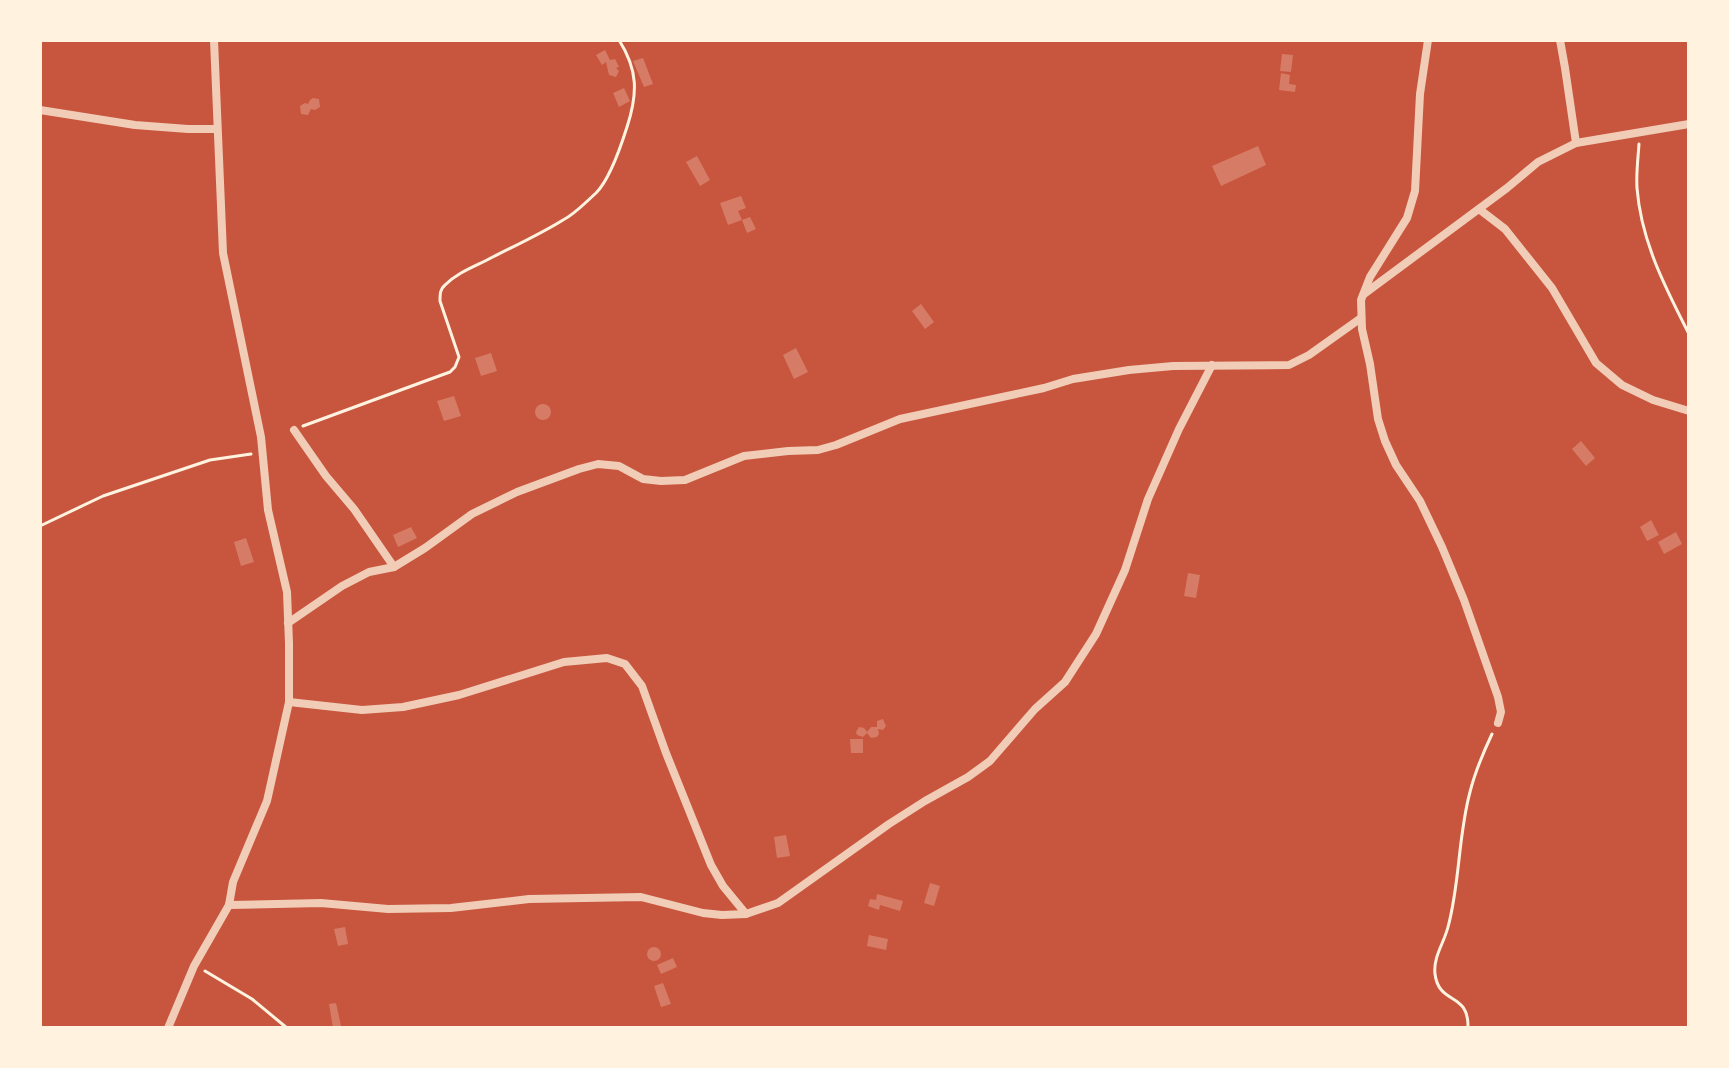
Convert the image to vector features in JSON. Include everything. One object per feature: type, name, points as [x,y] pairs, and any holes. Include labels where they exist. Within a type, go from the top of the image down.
[{"type":"street","points":[[168,1028],[194,966],[229,905],[233,882],[267,801],[289,702],[287,592],[268,510],[261,437],[223,253],[214,40]]},
{"type":"street","points":[[1428,40],[1420,94],[1415,191],[1407,218],[1370,277],[1361,300],[1361,318],[1378,419],[1385,441],[1396,465],[1420,501],[1464,600],[1498,697],[1501,712],[1498,723]]},
{"type":"street","points":[[1560,40],[1576,143]]},
{"type":"street","points":[[40,110],[135,125],[217,129]]},
{"type":"street","points":[[1363,294],[1538,162],[1576,143],[1689,124]]},
{"type":"street","points":[[1479,209],[1505,229],[1552,288],[1596,363],[1622,385],[1653,400],[1689,411]]},
{"type":"street","points":[[288,623],[342,586],[369,572],[394,567],[472,514],[517,492],[579,469],[598,464],[619,466],[643,479],[685,480],[744,456],[818,450],[900,419],[1073,379],[1129,370],[1212,365],[1289,365],[1309,355],[1361,318]]},
{"type":"street","points":[[229,905],[321,903],[420,909],[529,899],[641,897],[722,915],[746,914],[778,903],[889,824],[990,761],[1035,709],[1065,682],[1096,634],[1125,570],[1148,499],[1212,365]]},
{"type":"street","points":[[294,430],[394,567]]},
{"type":"street","points":[[289,702],[362,710],[403,707],[459,695],[564,662],[607,658],[625,664],[642,686],[711,865],[723,886],[746,914]]},
{"type":"path","points":[[294,430],[450,372],[455,367],[459,357],[440,301],[443,286],[462,272],[566,219],[598,191],[608,175],[628,125],[635,89],[631,62],[619,40]]},
{"type":"path","points":[[1640,133],[1637,185],[1641,222],[1656,267],[1689,334]]},
{"type":"path","points":[[40,526],[103,496],[210,460],[262,453]]},
{"type":"path","points":[[1468,1028],[1466,1009],[1441,992],[1434,972],[1448,928],[1469,794],[1483,753],[1498,723]]},
{"type":"path","points":[[194,966],[252,999],[287,1028]]},
{"type":"building","points":[[605,50],[610,60],[615,59],[619,67],[616,68],[619,71],[616,77],[609,75],[606,62],[602,65],[596,55]]},
{"type":"building","points":[[1282,54],[1293,55],[1291,72],[1280,71]]},
{"type":"building","points":[[643,58],[653,84],[644,87],[633,61]]},
{"type":"building","points":[[1281,73],[1290,75],[1289,84],[1296,85],[1295,92],[1279,90]]},
{"type":"building","points":[[624,88],[630,101],[619,107],[613,93]]},
{"type":"building","points":[[313,98],[319,99],[320,107],[311,109],[308,115],[301,114],[300,106],[308,104]]},
{"type":"building","points":[[1258,146],[1266,165],[1221,186],[1212,166]]},
{"type":"building","points":[[697,156],[710,180],[700,186],[686,162]]},
{"type":"building","points":[[741,196],[746,208],[738,211],[742,220],[728,225],[720,203]]},
{"type":"building","points":[[750,217],[756,229],[747,233],[742,220]]},
{"type":"building","points":[[921,304],[934,322],[925,329],[912,311]]},
{"type":"building","points":[[796,348],[808,372],[794,379],[783,355]]},
{"type":"building","points":[[491,353],[497,371],[481,376],[475,358]]},
{"type":"building","points":[[454,396],[461,416],[444,421],[437,401]]},
{"type":"building","points":[[540,404],[546,404],[551,412],[549,418],[540,420],[535,415],[535,409]]},
{"type":"building","points":[[1581,441],[1595,458],[1586,466],[1572,449]]},
{"type":"building","points":[[1651,520],[1659,535],[1647,541],[1640,527]]},
{"type":"building","points":[[411,527],[417,538],[398,547],[393,535]]},
{"type":"building","points":[[1676,532],[1682,544],[1664,554],[1658,542]]},
{"type":"building","points":[[246,538],[254,562],[241,566],[234,542]]},
{"type":"building","points":[[1188,573],[1200,575],[1196,598],[1184,596]]},
{"type":"building","points":[[883,719],[886,726],[883,730],[878,729],[877,737],[871,738],[867,733],[863,737],[857,735],[859,727],[867,732],[871,727],[877,727],[877,721]]},
{"type":"building","points":[[850,739],[863,739],[863,753],[851,753]]},
{"type":"building","points":[[786,835],[790,856],[777,858],[774,837]]},
{"type":"building","points":[[930,883],[940,886],[934,906],[924,903]]},
{"type":"building","points":[[877,894],[903,901],[900,911],[880,905],[879,910],[868,906],[870,899],[876,900]]},
{"type":"building","points":[[345,927],[348,944],[338,946],[334,929]]},
{"type":"building","points":[[869,935],[888,939],[886,950],[867,946]]},
{"type":"building","points":[[654,947],[661,954],[654,961],[647,954]]},
{"type":"building","points":[[673,958],[677,967],[661,974],[657,965]]},
{"type":"building","points":[[663,983],[671,1004],[661,1007],[654,986]]},
{"type":"building","points":[[336,1003],[341,1026],[333,1028],[329,1004]]}]
